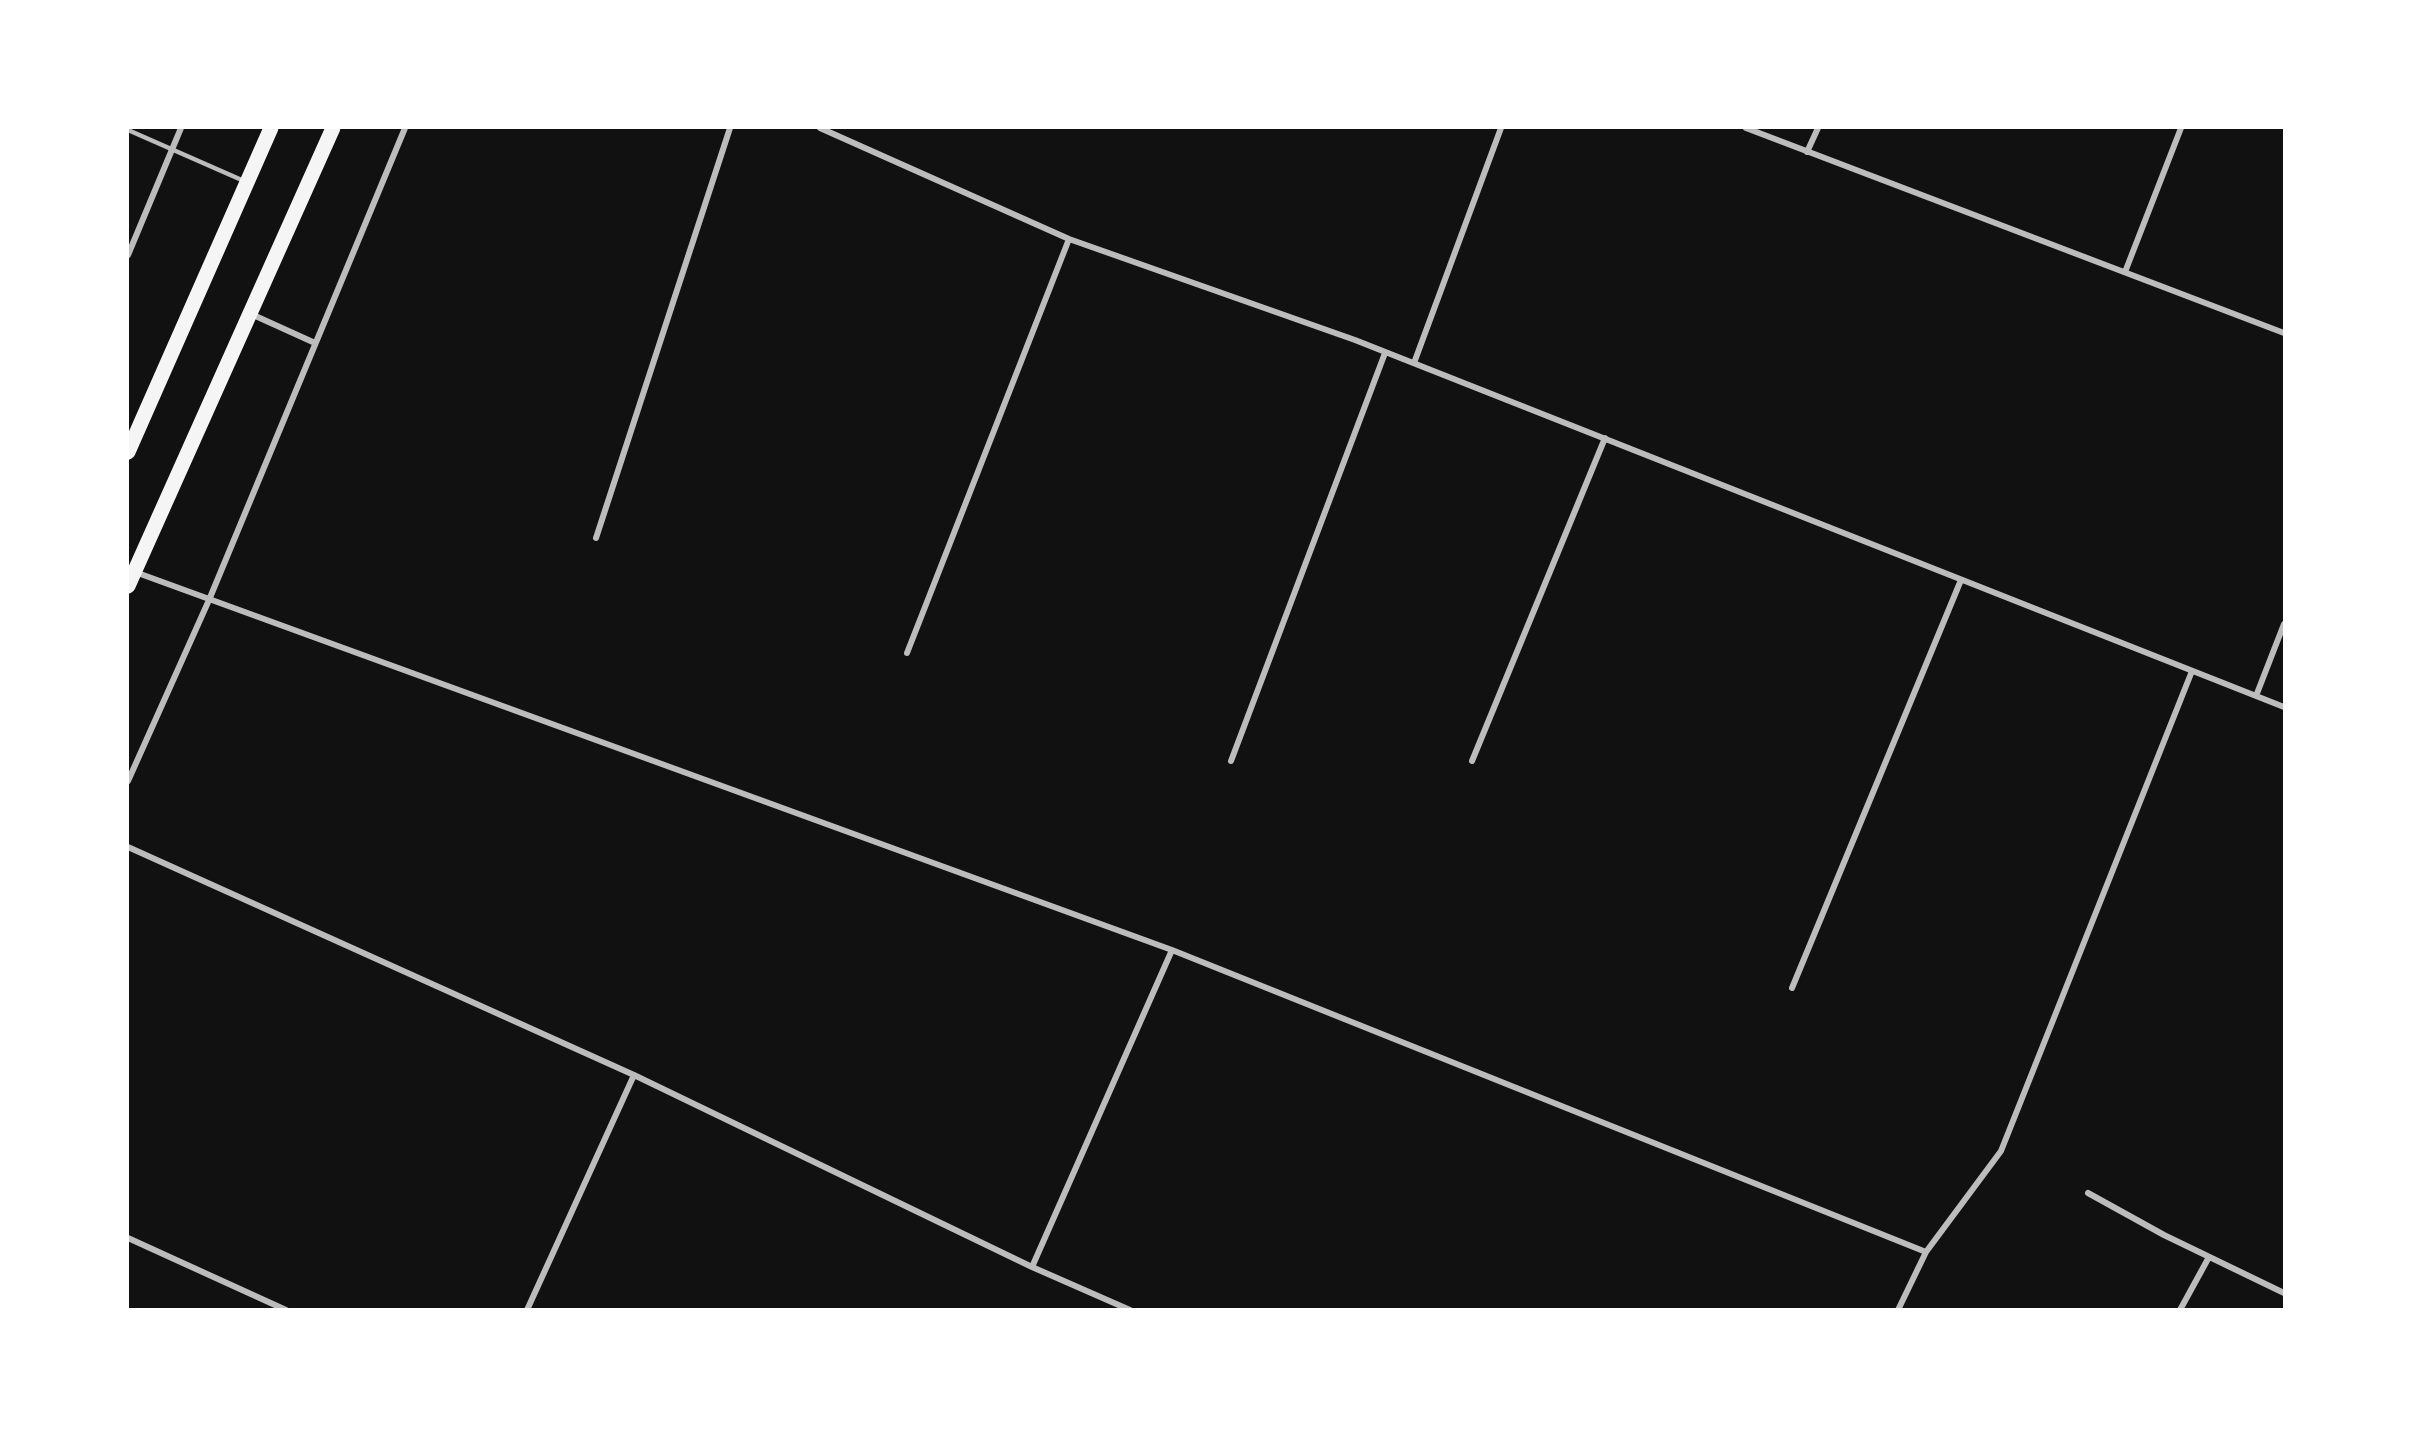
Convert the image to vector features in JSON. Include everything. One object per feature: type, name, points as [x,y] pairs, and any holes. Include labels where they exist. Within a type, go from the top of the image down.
[{"type":"main road","points":[[128,452],[271,128]]},
{"type":"main road","points":[[128,586],[333,128]]},
{"type":"street","points":[[128,255],[181,128]]},
{"type":"street","points":[[128,781],[208,600],[405,128]]},
{"type":"street","points":[[596,538],[730,128]]},
{"type":"street","points":[[820,128],[1069,239],[1385,352],[2284,707]]},
{"type":"street","points":[[1413,363],[1501,128]]},
{"type":"street","points":[[1746,128],[2284,333]]},
{"type":"street","points":[[1808,152],[1818,128]]},
{"type":"street","points":[[2125,272],[2181,128]]},
{"type":"street","points":[[907,653],[1069,239]]},
{"type":"street","points":[[251,314],[315,343]]},
{"type":"street","points":[[1231,761],[1385,352]]},
{"type":"street","points":[[1472,761],[1605,438]]},
{"type":"street","points":[[134,571],[208,600],[1172,950],[1926,1252]]},
{"type":"street","points":[[1792,987],[1961,580]]},
{"type":"street","points":[[2256,696],[2284,624]]},
{"type":"street","points":[[1898,1310],[1926,1252],[2001,1150],[2192,671]]},
{"type":"street","points":[[128,847],[634,1075],[1032,1267],[1130,1310]]},
{"type":"street","points":[[1032,1267],[1172,950]]},
{"type":"street","points":[[527,1310],[634,1075]]},
{"type":"street","points":[[2088,1193],[2164,1235],[2284,1293]]},
{"type":"street","points":[[128,1238],[283,1309]]},
{"type":"street","points":[[2180,1310],[2209,1257]]},
{"type":"lane","points":[[128,130],[247,182]]}]
